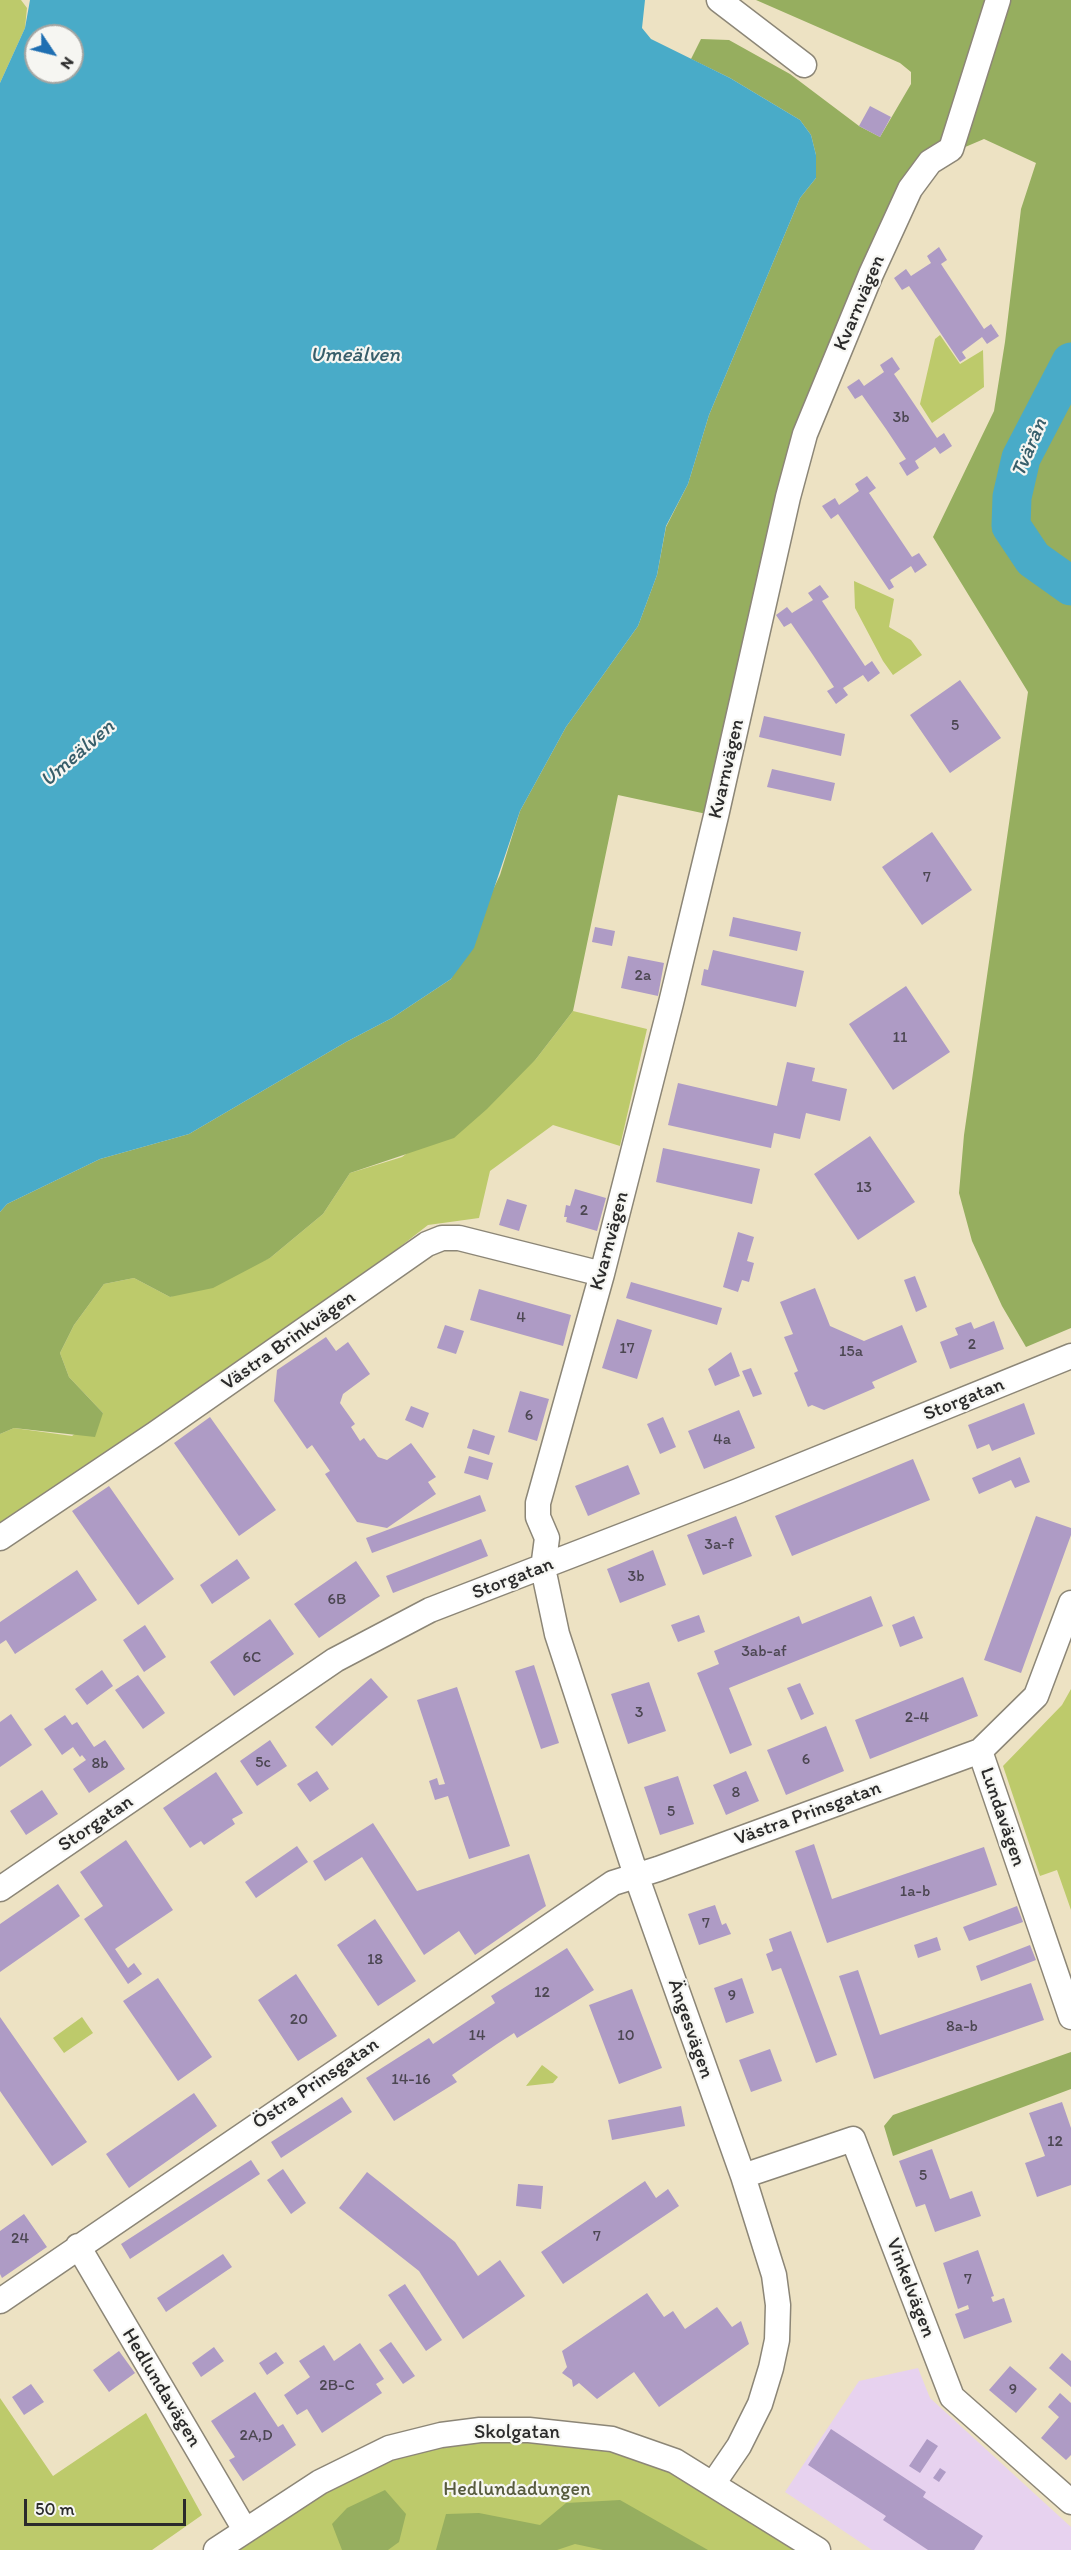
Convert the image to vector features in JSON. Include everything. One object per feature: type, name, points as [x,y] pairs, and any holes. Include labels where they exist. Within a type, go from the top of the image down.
[{"type":"street","points":[[719,0],[804,65]]},
{"type":"street","name":"Kvarnvägen","points":[[543,1568],[547,1538],[538,1517],[540,1492],[602,1275],[674,992],[788,497],[805,434],[871,274],[910,189],[930,162],[951,149],[998,0]]},
{"type":"street","name":"Västra Brinkvägen","points":[[0,1538],[155,1434],[427,1244],[442,1238],[459,1238],[602,1275]]},
{"type":"street","name":"Storgatan","points":[[0,1889],[363,1643],[430,1610],[543,1568],[1071,1356]]},
{"type":"street","name":"Ängesvägen","points":[[543,1568],[557,1634],[636,1875],[743,2176],[774,2275],[778,2305],[777,2340],[760,2404],[739,2446],[713,2484]]},
{"type":"street","name":"Lundavägen","points":[[1071,1603],[1036,1696],[980,1751],[1071,2017]]},
{"type":"street","name":"Västra Prinsgatan","points":[[636,1875],[980,1751]]},
{"type":"street","name":"Östra Prinsgatan","points":[[0,2301],[584,1901],[613,1883],[636,1875]]},
{"type":"street","name":"Vinkelvägen","points":[[743,2176],[853,2139],[952,2397],[1071,2502]]},
{"type":"street","name":"Hedlundavägen","points":[[78,2246],[245,2530]]},
{"type":"street","name":"Skolgatan","points":[[216,2550],[320,2481],[389,2448],[441,2435],[480,2430],[529,2430],[612,2439],[675,2461],[818,2550]]},
{"type":"shaded area","points":[[918,2368],[930,2398],[1071,2527],[1071,2550],[872,2550],[785,2492],[859,2381]]},
{"type":"green space","points":[[0,0],[21,0],[27,8],[24,30],[0,83]]},
{"type":"green space","points":[[756,0],[1071,0],[1071,1328],[1026,1347],[1002,1306],[972,1241],[959,1193],[964,1135],[1028,692],[933,537],[994,411],[1021,209],[1036,163],[984,139],[930,162],[805,434],[716,816],[618,795],[573,1011],[536,1059],[487,1109],[454,1138],[350,1173],[323,1214],[270,1258],[213,1288],[170,1297],[134,1278],[104,1284],[74,1325],[60,1353],[69,1377],[103,1413],[95,1437],[14,1428],[0,1434],[0,1212],[7,1204],[100,1159],[189,1134],[346,1042],[392,1018],[451,979],[500,875],[520,811],[566,727],[638,626],[657,575],[666,527],[688,484],[709,415],[800,198],[816,178],[816,155],[811,135],[800,120],[730,78],[691,59],[701,39],[729,40],[790,74],[859,126],[880,137],[911,84],[911,72],[900,63]]},
{"type":"green space","points":[[940,335],[960,364],[983,350],[984,387],[932,423],[920,404],[935,339]]},
{"type":"green space","points":[[854,581],[894,599],[889,627],[911,640],[922,655],[893,675],[855,608]]},
{"type":"green space","points":[[573,1011],[647,1029],[620,1146],[553,1125],[490,1171],[479,1218],[428,1225],[338,1295],[0,1530],[0,1434],[14,1428],[72,1436],[103,1413],[69,1377],[60,1353],[74,1325],[104,1284],[134,1278],[170,1297],[270,1258],[323,1214],[350,1173],[402,1157],[536,1059]]},
{"type":"green space","points":[[1071,1689],[1071,1910],[1057,1870],[1040,1876],[1003,1766],[1062,1705]]},
{"type":"green space","points":[[82,2017],[93,2033],[64,2053],[53,2038]]},
{"type":"green space","points":[[1071,2052],[1071,2089],[893,2156],[884,2126],[893,2115]]},
{"type":"green space","points":[[542,2065],[558,2077],[553,2083],[526,2086]]},
{"type":"green space","points":[[0,2398],[53,2476],[146,2413],[202,2515],[152,2550],[0,2550]]},
{"type":"green space","name":"Hedlundadungen","points":[[441,2435],[612,2439],[818,2550],[216,2550],[245,2530]]},
{"type":"green space","points":[[385,2490],[406,2514],[399,2542],[388,2550],[342,2550],[332,2524],[347,2508]]},
{"type":"green space","points":[[620,2500],[708,2550],[603,2550],[575,2544],[557,2550],[436,2550],[446,2514],[479,2513],[540,2525],[566,2503]]},
{"type":"water","name":"Umeälven","points":[[30,0],[645,0],[642,28],[651,39],[730,78],[800,120],[811,135],[816,155],[816,178],[800,198],[709,415],[688,484],[666,526],[657,575],[638,626],[566,727],[520,811],[474,948],[451,979],[392,1018],[346,1042],[189,1134],[100,1159],[7,1204],[0,1212],[0,83],[24,30],[24,84],[84,84],[84,24],[26,24]]},
{"type":"building","points":[[870,106],[891,117],[880,137],[859,126]]},
{"type":"building","points":[[939,247],[947,260],[941,264],[984,329],[991,324],[999,336],[987,344],[982,337],[962,352],[966,358],[960,362],[909,286],[902,290],[894,278],[906,269],[911,276],[931,263],[927,256]]},
{"type":"building","points":[[892,357],[900,369],[894,374],[937,438],[944,433],[952,446],[940,454],[935,447],[915,461],[919,468],[907,476],[899,463],[906,459],[886,429],[862,395],[855,399],[847,387],[859,379],[864,386],[884,372],[880,365]]},
{"type":"building","points":[[867,476],[876,488],[869,493],[912,557],[919,553],[927,565],[915,573],[911,566],[890,580],[894,587],[889,590],[838,514],[831,519],[822,506],[835,498],[839,505],[859,491],[855,484]]},
{"type":"building","points":[[820,585],[829,597],[822,601],[865,666],[872,661],[880,673],[868,682],[863,675],[843,688],[848,695],[836,704],[827,691],[834,687],[813,655],[791,623],[784,627],[776,615],[787,607],[792,613],[813,600],[808,593]]},
{"type":"building","points":[[960,680],[1001,738],[950,773],[910,715]]},
{"type":"building","points":[[764,716],[845,734],[841,756],[759,737]]},
{"type":"building","points":[[772,769],[835,783],[831,801],[767,787]]},
{"type":"building","points":[[932,832],[972,890],[922,925],[882,867]]},
{"type":"building","points":[[733,917],[801,932],[797,951],[729,936]]},
{"type":"building","points":[[595,927],[615,931],[612,946],[592,942]]},
{"type":"building","points":[[713,950],[804,971],[796,1007],[701,985],[704,969],[708,970]]},
{"type":"building","points":[[628,956],[664,963],[658,996],[621,988]]},
{"type":"building","points":[[906,986],[950,1052],[893,1090],[849,1024]]},
{"type":"building","points":[[787,1062],[815,1068],[812,1081],[847,1089],[840,1121],[806,1113],[800,1139],[774,1133],[771,1148],[668,1125],[678,1083],[777,1106]]},
{"type":"building","points":[[870,1136],[915,1202],[858,1240],[814,1174]]},
{"type":"building","points":[[663,1148],[760,1169],[752,1204],[656,1182]]},
{"type":"building","points":[[575,1189],[606,1198],[597,1231],[566,1222],[567,1217],[564,1217],[566,1205],[570,1206]]},
{"type":"building","points":[[507,1199],[527,1205],[519,1231],[499,1225]]},
{"type":"building","points":[[738,1232],[754,1237],[747,1261],[754,1263],[749,1282],[742,1280],[738,1292],[723,1287]]},
{"type":"building","points":[[915,1276],[927,1307],[916,1312],[904,1280]]},
{"type":"building","points":[[631,1282],[722,1308],[717,1325],[626,1298]]},
{"type":"building","points":[[815,1288],[830,1326],[864,1341],[902,1325],[917,1362],[872,1382],[875,1388],[824,1410],[812,1405],[808,1407],[794,1373],[798,1371],[784,1337],[793,1334],[780,1302]]},
{"type":"building","points":[[479,1289],[571,1315],[563,1346],[470,1320]]},
{"type":"building","points":[[617,1319],[652,1330],[637,1379],[602,1368]]},
{"type":"building","points":[[994,1321],[1004,1349],[950,1369],[940,1342],[958,1335],[955,1328],[971,1322],[974,1329]]},
{"type":"building","points":[[445,1325],[464,1331],[456,1354],[437,1348]]},
{"type":"building","points":[[326,1337],[336,1351],[348,1342],[370,1374],[343,1394],[340,1403],[355,1424],[351,1427],[360,1441],[364,1438],[378,1457],[387,1460],[411,1443],[436,1477],[428,1482],[436,1494],[387,1528],[357,1522],[325,1474],[330,1471],[312,1445],[307,1449],[274,1401],[277,1370]]},
{"type":"building","points":[[731,1352],[740,1376],[715,1386],[708,1369]]},
{"type":"building","points":[[751,1368],[762,1394],[753,1397],[742,1371]]},
{"type":"building","points":[[520,1391],[549,1399],[537,1441],[508,1432]]},
{"type":"building","points":[[1024,1403],[1035,1434],[992,1451],[989,1444],[977,1449],[968,1425]]},
{"type":"building","points":[[411,1406],[429,1413],[423,1428],[405,1420]]},
{"type":"building","points":[[739,1410],[755,1448],[704,1469],[688,1431]]},
{"type":"building","points":[[210,1417],[276,1510],[239,1536],[174,1443]]},
{"type":"building","points":[[663,1417],[676,1447],[660,1454],[647,1424]]},
{"type":"building","points":[[473,1429],[495,1436],[489,1455],[467,1448]]},
{"type":"building","points":[[469,1456],[493,1463],[488,1480],[464,1473]]},
{"type":"building","points":[[1020,1457],[1030,1482],[1015,1488],[1011,1480],[979,1494],[972,1478]]},
{"type":"building","points":[[913,1459],[930,1500],[792,1556],[775,1516]]},
{"type":"building","points":[[628,1465],[640,1494],[588,1516],[575,1486]]},
{"type":"building","points":[[109,1486],[174,1579],[138,1605],[72,1511]]},
{"type":"building","points":[[480,1495],[486,1511],[372,1553],[366,1538]]},
{"type":"building","points":[[736,1516],[752,1556],[703,1575],[687,1535]]},
{"type":"building","points":[[1036,1516],[1071,1528],[1071,1535],[1021,1673],[984,1660]]},
{"type":"building","points":[[481,1539],[488,1556],[393,1593],[386,1576]]},
{"type":"building","points":[[653,1550],[666,1585],[620,1603],[607,1569]]},
{"type":"building","points":[[237,1559],[250,1578],[212,1604],[200,1585]]},
{"type":"building","points":[[356,1561],[380,1596],[319,1638],[294,1604]]},
{"type":"building","points":[[77,1570],[97,1600],[15,1654],[6,1640],[0,1644],[0,1622]]},
{"type":"building","points":[[871,1596],[883,1626],[729,1688],[752,1745],[730,1754],[697,1673],[719,1664],[714,1651],[799,1616],[802,1624]]},
{"type":"building","points":[[699,1615],[705,1632],[678,1642],[671,1625]]},
{"type":"building","points":[[914,1616],[923,1638],[900,1647],[892,1625]]},
{"type":"building","points":[[270,1619],[294,1654],[234,1696],[210,1662]]},
{"type":"building","points":[[145,1625],[166,1657],[144,1672],[123,1640]]},
{"type":"building","points":[[534,1665],[559,1743],[541,1749],[515,1671]]},
{"type":"building","points":[[102,1670],[113,1686],[87,1705],[75,1689]]},
{"type":"building","points":[[138,1675],[165,1713],[143,1729],[115,1690]]},
{"type":"building","points":[[963,1677],[978,1716],[870,1759],[855,1720]]},
{"type":"building","points":[[371,1678],[388,1697],[332,1746],[315,1727]]},
{"type":"building","points":[[649,1682],[666,1731],[628,1744],[611,1694]]},
{"type":"building","points":[[800,1683],[814,1714],[801,1720],[787,1688]]},
{"type":"building","points":[[457,1687],[510,1846],[469,1859],[448,1796],[435,1800],[429,1781],[437,1778],[439,1785],[445,1784],[417,1700]]},
{"type":"building","points":[[11,1714],[32,1745],[0,1767],[0,1722]]},
{"type":"building","points":[[65,1715],[72,1725],[77,1722],[94,1747],[105,1740],[125,1769],[89,1793],[73,1769],[86,1760],[82,1755],[80,1757],[73,1747],[62,1755],[44,1729]]},
{"type":"building","points":[[826,1726],[844,1771],[786,1795],[767,1750]]},
{"type":"building","points":[[270,1740],[287,1766],[257,1786],[240,1761]]},
{"type":"building","points":[[317,1771],[329,1789],[310,1802],[297,1784]]},
{"type":"building","points":[[746,1771],[759,1801],[726,1815],[713,1785]]},
{"type":"building","points":[[216,1772],[243,1813],[232,1819],[235,1824],[204,1845],[201,1841],[190,1848],[163,1808]]},
{"type":"building","points":[[678,1776],[694,1824],[660,1835],[644,1787]]},
{"type":"building","points":[[42,1790],[58,1814],[26,1835],[10,1811]]},
{"type":"building","points":[[373,1823],[417,1891],[529,1854],[546,1906],[475,1955],[459,1931],[424,1955],[362,1857],[325,1881],[313,1861]]},
{"type":"building","points":[[126,1840],[173,1910],[115,1949],[128,1968],[134,1963],[142,1974],[128,1984],[84,1919],[103,1906],[80,1872]]},
{"type":"building","points":[[814,1844],[832,1899],[984,1847],[997,1885],[827,1943],[795,1851]]},
{"type":"building","points":[[297,1846],[308,1862],[256,1898],[245,1882]]},
{"type":"building","points":[[58,1884],[80,1916],[0,1972],[0,1924]]},
{"type":"building","points":[[715,1905],[722,1925],[726,1923],[731,1934],[699,1945],[688,1914]]},
{"type":"building","points":[[1017,1906],[1023,1922],[969,1941],[963,1927]]},
{"type":"building","points":[[375,1919],[416,1981],[378,2006],[337,1945]]},
{"type":"building","points":[[791,1931],[837,2055],[816,2063],[781,1968],[772,1971],[766,1954],[773,1951],[769,1939]]},
{"type":"building","points":[[937,1937],[941,1950],[918,1958],[914,1945]]},
{"type":"building","points":[[1030,1945],[1036,1960],[981,1981],[976,1966]]},
{"type":"building","points":[[567,1948],[594,1990],[517,2038],[514,2033],[497,2044],[452,2075],[457,2082],[394,2121],[366,2078],[429,2038],[433,2044],[495,2003],[491,1996]]},
{"type":"building","points":[[858,1970],[880,2035],[1031,1983],[1044,2020],[874,2079],[839,1976]]},
{"type":"building","points":[[296,1974],[337,2036],[298,2061],[258,2000]]},
{"type":"building","points":[[158,1978],[212,2057],[178,2081],[123,2001]]},
{"type":"building","points":[[742,1978],[754,2013],[726,2023],[714,1988]]},
{"type":"building","points":[[632,1989],[662,2068],[619,2084],[589,2005]]},
{"type":"building","points":[[0,2017],[87,2142],[52,2166],[0,2091]]},
{"type":"building","points":[[770,2049],[782,2081],[751,2092],[739,2060]]},
{"type":"building","points":[[194,2093],[217,2126],[129,2188],[106,2154]]},
{"type":"building","points":[[342,2097],[352,2112],[281,2158],[271,2142]]},
{"type":"building","points":[[1062,2102],[1071,2128],[1071,2185],[1037,2197],[1025,2163],[1045,2156],[1029,2113]]},
{"type":"building","points":[[681,2106],[685,2126],[612,2140],[608,2120]]},
{"type":"building","points":[[932,2149],[950,2199],[972,2191],[981,2216],[935,2232],[925,2204],[916,2207],[899,2161]]},
{"type":"building","points":[[251,2160],[260,2174],[130,2259],[121,2244]]},
{"type":"building","points":[[283,2169],[306,2203],[291,2214],[267,2180]]},
{"type":"building","points":[[367,2172],[455,2242],[478,2276],[500,2260],[525,2296],[463,2339],[419,2271],[339,2208]]},
{"type":"building","points":[[645,2181],[656,2198],[668,2189],[679,2206],[563,2284],[541,2252]]},
{"type":"building","points":[[518,2184],[543,2186],[541,2209],[516,2206]]},
{"type":"building","points":[[24,2214],[47,2247],[2,2278],[0,2274],[0,2231]]},
{"type":"building","points":[[978,2250],[994,2296],[991,2297],[993,2302],[1004,2298],[1012,2322],[964,2339],[955,2314],[969,2309],[968,2305],[958,2309],[943,2263]]},
{"type":"building","points":[[223,2254],[232,2267],[166,2312],[157,2298]]},
{"type":"building","points":[[405,2284],[442,2340],[426,2351],[388,2295]]},
{"type":"building","points":[[647,2293],[664,2317],[673,2311],[685,2329],[717,2307],[732,2327],[741,2321],[749,2344],[659,2407],[634,2372],[597,2399],[579,2383],[573,2387],[572,2380],[562,2373],[567,2367],[562,2351]]},
{"type":"building","points":[[391,2342],[415,2376],[403,2384],[379,2350]]},
{"type":"building","points":[[360,2343],[384,2379],[376,2384],[382,2393],[322,2433],[307,2409],[297,2415],[284,2395],[310,2377],[299,2361],[324,2345],[334,2361]]},
{"type":"building","points":[[214,2347],[224,2361],[201,2377],[192,2363]]},
{"type":"building","points":[[119,2351],[135,2373],[109,2392],[93,2370]]},
{"type":"building","points":[[276,2352],[284,2363],[267,2375],[259,2363]]},
{"type":"building","points":[[1062,2353],[1071,2361],[1071,2387],[1049,2368]]},
{"type":"building","points":[[1010,2366],[1037,2389],[1016,2413],[989,2390]]},
{"type":"building","points":[[31,2384],[44,2402],[24,2415],[12,2397]]},
{"type":"building","points":[[255,2392],[278,2427],[283,2424],[296,2445],[243,2481],[229,2460],[235,2457],[211,2421]]},
{"type":"building","points":[[1060,2393],[1071,2403],[1071,2455],[1066,2460],[1041,2438],[1059,2417],[1048,2407]]},
{"type":"building","points":[[831,2429],[926,2492],[923,2497],[983,2536],[974,2550],[928,2550],[883,2520],[886,2516],[808,2465]]},
{"type":"building","points":[[927,2439],[938,2446],[920,2473],[909,2466]]},
{"type":"building","points":[[940,2468],[946,2472],[939,2482],[933,2478]]},
{"type":"waterway","name":"Tvärån","points":[[1071,362],[1021,458],[1012,497],[1011,526],[1033,559],[1071,586]]}]
